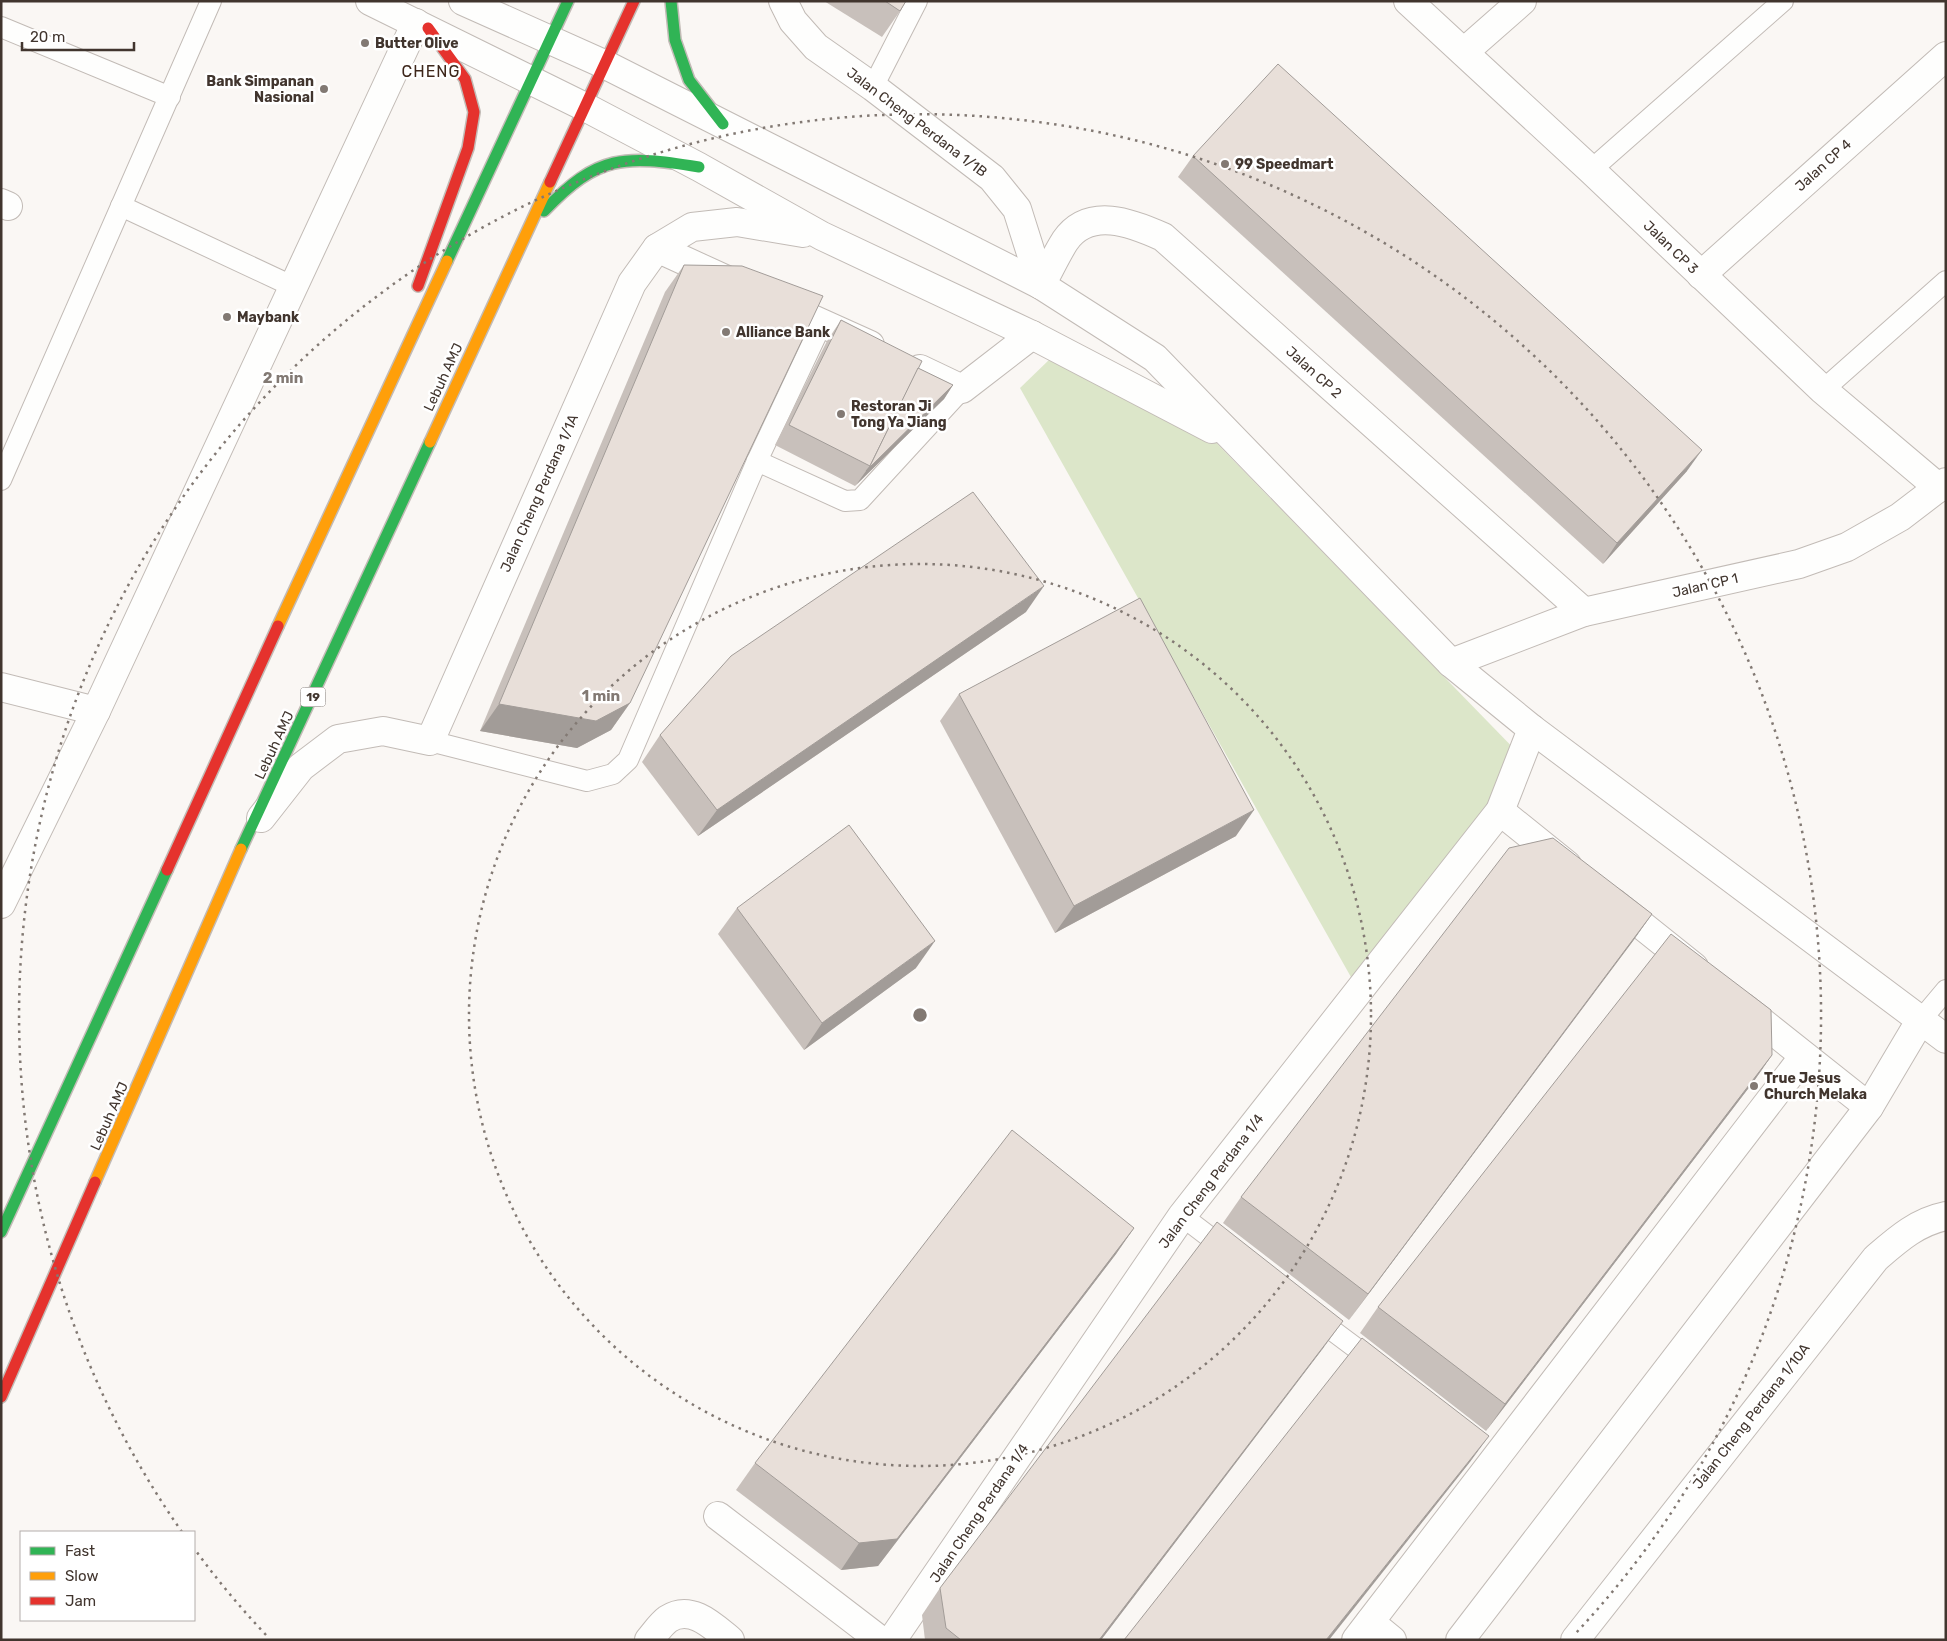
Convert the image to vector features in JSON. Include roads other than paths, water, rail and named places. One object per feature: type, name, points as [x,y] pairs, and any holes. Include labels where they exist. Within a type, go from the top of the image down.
[{"type":"highway","points":[[1,1232],[360,448],[568,1]]},
{"type":"highway","name":"Lebuh AMJ","points":[[1,1397],[248,836],[634,1]]},
{"type":"highway","points":[[671,1],[675,40],[689,80],[723,124]]},
{"type":"highway","points":[[414,298],[468,148],[474,112],[465,79],[422,26]]},
{"type":"highway","points":[[527,230],[567,186],[592,170],[618,161],[648,158],[699,167]]},
{"type":"highway","points":[[360,448],[404,326]]},
{"type":"street","points":[[370,1],[586,107],[699,167],[822,236],[1032,335],[1233,440]]},
{"type":"street","points":[[463,1],[550,38],[606,65],[1041,285],[1155,358],[1451,663],[1532,729],[1946,1039]]},
{"type":"street","name":"Jalan Cheng Perdana 1/1B","points":[[783,1],[793,21],[816,48],[921,122],[992,178],[1017,208],[1041,285]]},
{"type":"street","name":"Jalan CP 3","points":[[1408,1],[1591,170],[1823,390],[1942,485]]},
{"type":"street","points":[[1464,52],[1522,1]]},
{"type":"street","points":[[1,904],[96,711],[292,286],[422,26]]},
{"type":"street","name":"Jalan CP 4","points":[[1701,275],[1946,56]]},
{"type":"street","name":"Jalan CP 2","points":[[1041,285],[1066,240],[1086,224],[1109,219],[1136,225],[1163,237],[1584,612]]},
{"type":"street","points":[[657,248],[692,227],[737,222],[822,236]]},
{"type":"street","points":[[657,248],[962,389],[1032,335]]},
{"type":"street","name":"Jalan Cheng Perdana 1/1A","points":[[430,741],[632,283],[657,248]]},
{"type":"street","name":"Jalan CP 1","points":[[1451,663],[1584,612],[1799,564],[1847,547],[1900,517],[1942,485]]},
{"type":"street","points":[[1,686],[96,711]]},
{"type":"street","name":"Jalan Cheng Perdana 1/4","points":[[892,1640],[1182,1216],[1500,810],[1532,729]]},
{"type":"street","points":[[248,836],[301,767],[338,739],[383,731],[430,741]]},
{"type":"street","points":[[1500,810],[1869,1107]]},
{"type":"street","points":[[1460,1640],[1869,1107],[1920,1021]]},
{"type":"street","points":[[1392,1640],[1363,1631],[1490,1451],[1804,1056]]},
{"type":"street","name":"Jalan Cheng Perdana 1/10A","points":[[1575,1640],[1876,1258],[1900,1236],[1928,1220],[1946,1216]]},
{"type":"street","points":[[718,1516],[880,1640]]},
{"type":"street","points":[[649,1640],[668,1619],[685,1613],[703,1619],[730,1640]]},
{"type":"lane","points":[[1,480],[212,1]]},
{"type":"lane","points":[[873,87],[917,1]]},
{"type":"lane","points":[[1591,170],[1783,1]]},
{"type":"lane","points":[[1,27],[170,97]]},
{"type":"lane","points":[[122,206],[292,286]]},
{"type":"lane","points":[[1823,390],[1946,281]]},
{"type":"lane","points":[[430,741],[587,780],[613,774],[628,760],[757,461],[822,323]]},
{"type":"lane","points":[[757,461],[845,501],[860,500],[962,389]]},
{"type":"lane","points":[[1920,1021],[1946,990]]},
{"type":"lane","points":[[1182,1216],[1246,1264]]},
{"type":"lane","points":[[1301,1306],[1388,1372]]},
{"type":"place","name":"Butter Olive","points":[[365,43]]},
{"type":"place","name":"Bank Simpanan Nasional","points":[[324,89]]},
{"type":"place","name":"99 Speedmart","points":[[1225,164]]},
{"type":"place","name":"Maybank","points":[[227,317]]},
{"type":"place","name":"Alliance Bank","points":[[726,332]]},
{"type":"place","name":"Restoran Ji Tong Ya Jiang","points":[[841,414]]},
{"type":"place","name":"True Jesus Church Melaka","points":[[1754,1086]]},
{"type":"district","name":"CHENG","points":[[431,71]]}]
